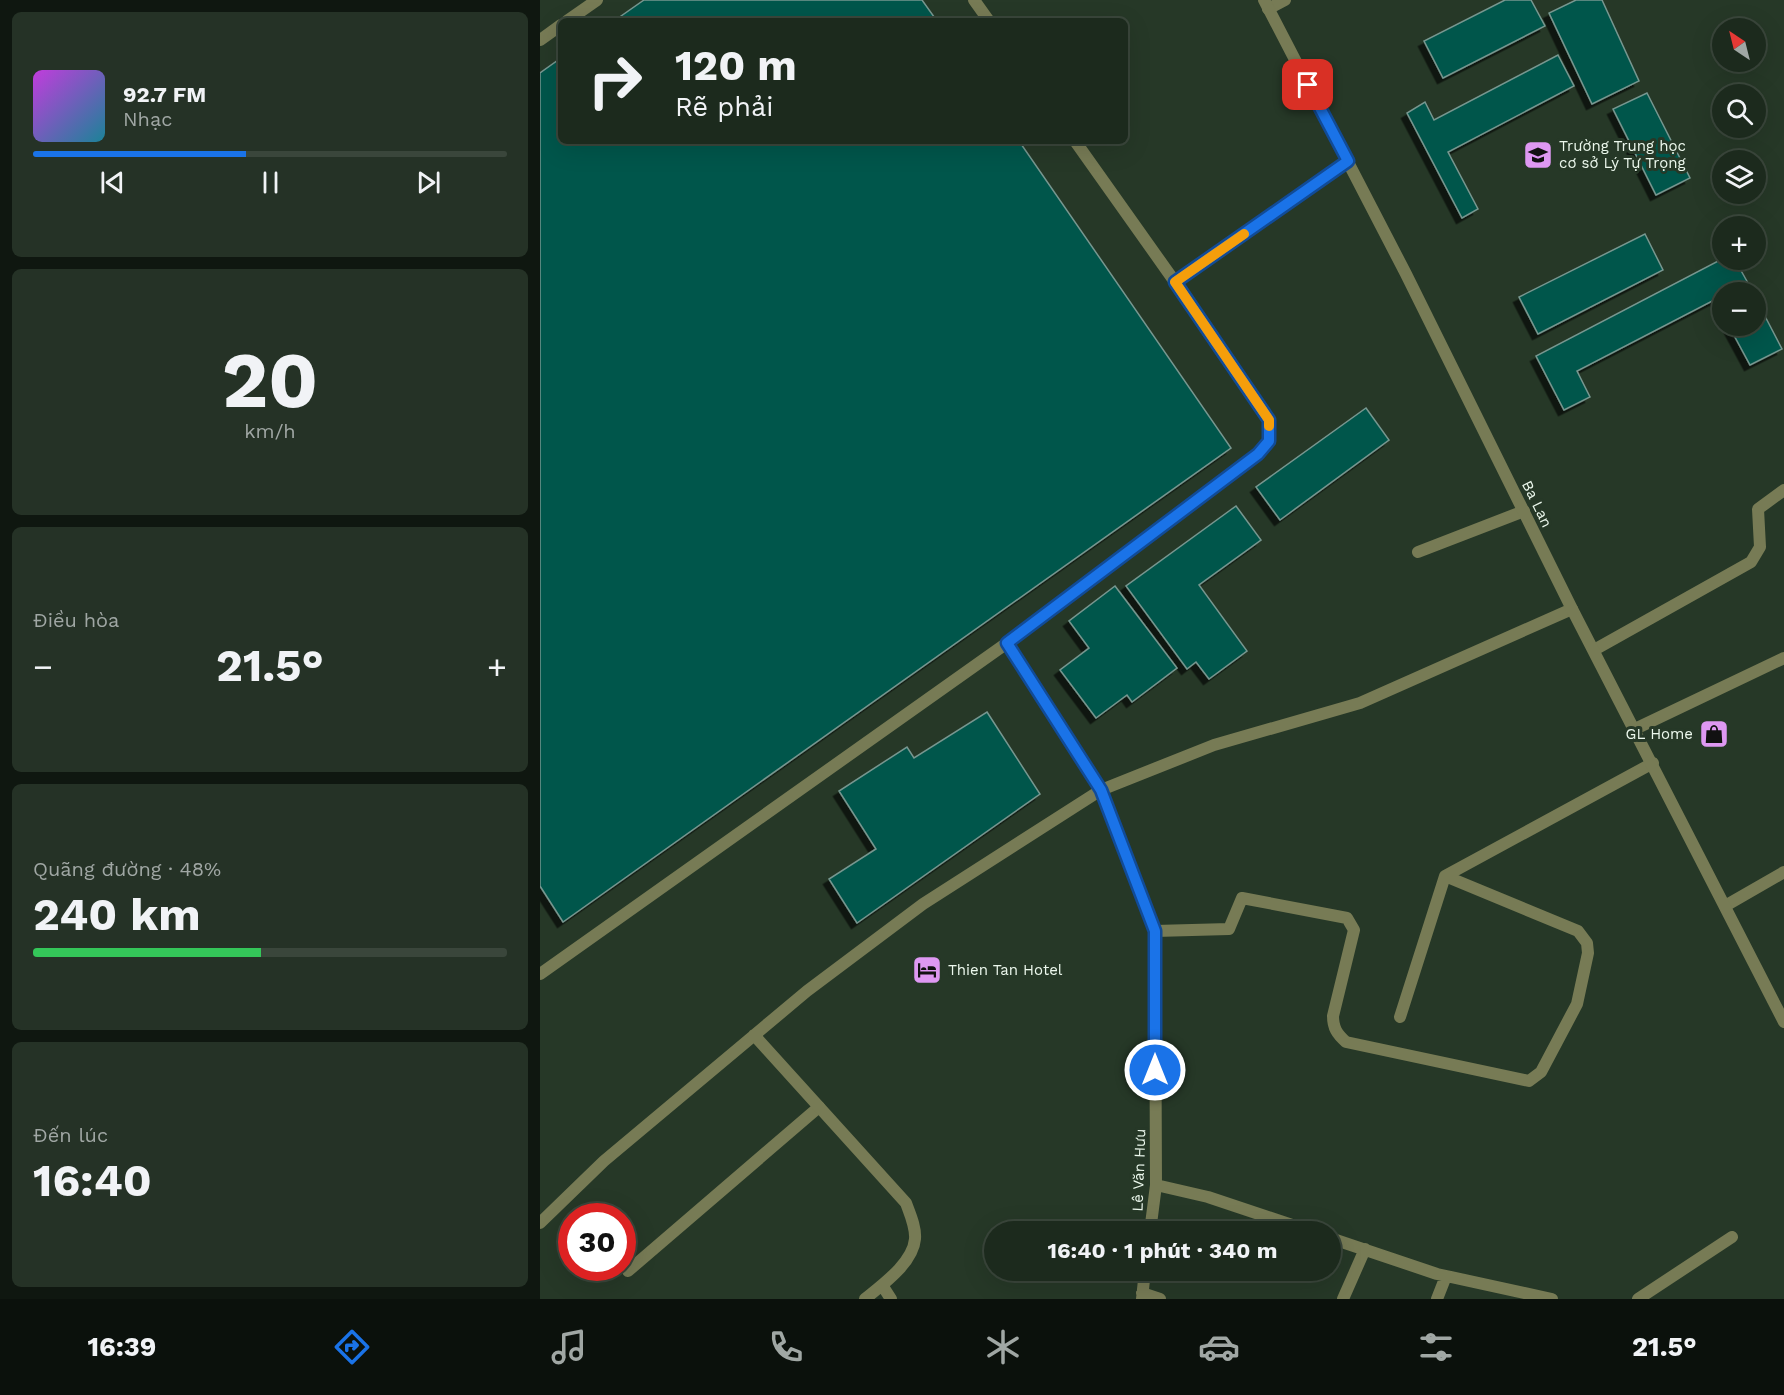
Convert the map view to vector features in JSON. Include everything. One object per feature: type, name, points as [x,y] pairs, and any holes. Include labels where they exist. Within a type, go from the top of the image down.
[{"type":"street","points":[[571,18],[597,0]]},
{"type":"street","points":[[974,0],[987,18]]},
{"type":"street","points":[[1266,4],[1285,0]]},
{"type":"street","name":"Ba Lan","points":[[1266,4],[1348,161],[1572,609],[1784,1022]]},
{"type":"street","points":[[540,40],[558,28]]},
{"type":"street","points":[[540,974],[1007,643],[1258,454],[1269,441],[1269,420],[1077,144]]},
{"type":"street","points":[[1175,282],[1348,161]]},
{"type":"street","points":[[1594,650],[1751,562],[1760,547],[1758,509],[1784,490]]},
{"type":"street","points":[[1418,552],[1524,511]]},
{"type":"street","points":[[540,1223],[604,1161],[754,1035],[923,904],[1101,790],[1214,745],[1360,703],[1572,609]]},
{"type":"street","name":"Lê Văn Hưu","points":[[1007,643],[1101,790],[1155,931],[1156,1185],[1151,1221]]},
{"type":"street","points":[[1635,729],[1784,658]]},
{"type":"street","points":[[1400,1017],[1445,876],[1653,763]]},
{"type":"street","points":[[1725,906],[1784,872]]},
{"type":"street","points":[[1155,931],[1229,929],[1242,898],[1347,918],[1354,930],[1333,1016],[1333,1025],[1340,1037],[1346,1042],[1528,1081],[1541,1072],[1577,1004],[1587,962],[1587,943],[1578,931],[1445,876]]},
{"type":"street","points":[[754,1035],[906,1203],[914,1224],[915,1241],[903,1265],[865,1299]]},
{"type":"street","points":[[636,1263],[819,1107]]},
{"type":"street","points":[[1156,1185],[1208,1197],[1279,1221]]},
{"type":"street","points":[[1638,1299],[1732,1237]]},
{"type":"street","points":[[1341,1241],[1446,1276],[1552,1299]]},
{"type":"street","points":[[1343,1299],[1365,1249]]},
{"type":"street","points":[[1437,1299],[1446,1276]]},
{"type":"street","points":[[1144,1281],[1142,1296],[1160,1299]]},
{"type":"street","points":[[882,1285],[891,1299]]},
{"type":"building","points":[[644,0],[922,0],[935,18],[618,18]]},
{"type":"building","points":[[1505,0],[1531,0],[1545,26],[1443,78],[1424,41]]},
{"type":"building","points":[[1576,0],[1602,0],[1639,81],[1592,104],[1549,13]]},
{"type":"building","points":[[1558,55],[1574,86],[1448,152],[1478,209],[1462,218],[1407,113],[1425,102],[1434,120]]},
{"type":"building","points":[[558,60],[558,144],[1021,144],[1231,448],[563,922],[540,886],[540,73]]},
{"type":"building","points":[[1647,93],[1690,178],[1656,195],[1613,109]]},
{"type":"building","points":[[1645,234],[1663,270],[1538,334],[1519,297]]},
{"type":"building","points":[[1712,264],[1712,270],[1741,270],[1747,282],[1712,282],[1712,301],[1577,371],[1590,397],[1564,410],[1536,356]]},
{"type":"building","points":[[1766,318],[1782,349],[1750,365],[1734,336],[1766,336]]},
{"type":"building","points":[[1366,408],[1389,440],[1280,520],[1256,487]]},
{"type":"building","points":[[1236,506],[1261,540],[1199,585],[1247,651],[1209,679],[1196,662],[1187,669],[1126,586]]},
{"type":"building","points":[[1115,586],[1177,668],[1132,702],[1127,695],[1096,718],[1060,670],[1089,648],[1069,621]]},
{"type":"building","points":[[987,712],[1040,794],[857,923],[829,879],[876,849],[839,791],[907,747],[914,758]]},
{"type":"slow traffic","points":[[1244,234],[1175,282],[1269,420],[1269,426]]},
{"type":"place","name":"Trường Trung học cơ sở Lý Tự Trọng","points":[[1538,155]]},
{"type":"place","name":"GL Home","points":[[1714,734]]},
{"type":"place","name":"Thien Tan Hotel","points":[[927,970]]},
{"type":"route","points":[[1155,1070],[1155,931],[1101,790],[1007,643],[1258,454],[1269,441],[1269,420],[1175,282],[1348,161],[1308,85]]}]
